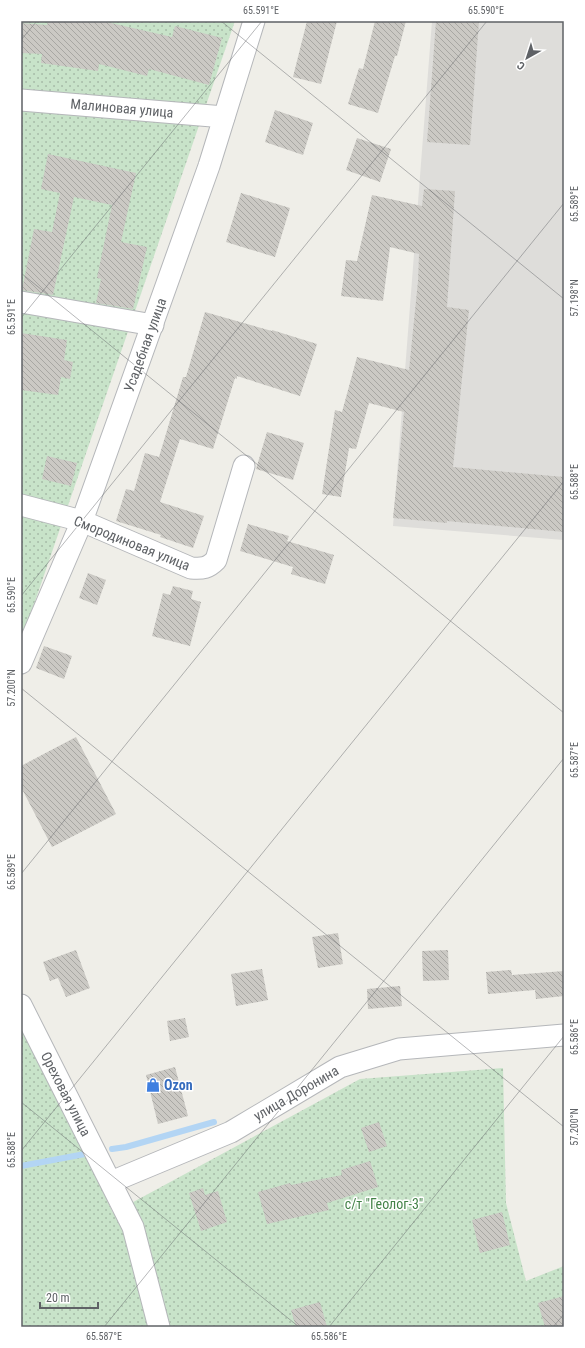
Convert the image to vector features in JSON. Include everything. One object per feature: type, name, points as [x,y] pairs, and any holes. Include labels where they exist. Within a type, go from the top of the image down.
[{"type":"street","name":"Усадебная улица","points":[[21,663],[82,521],[209,166],[254,21]]},
{"type":"street","name":"Малиновая улица","points":[[21,100],[224,117]]},
{"type":"street","points":[[21,302],[153,325]]},
{"type":"street","name":"Смородиновая улица","points":[[21,505],[82,521],[191,568],[202,569],[209,567],[216,560],[244,466]]},
{"type":"street","name":"Ореховая улица","points":[[21,1005],[111,1182]]},
{"type":"street","name":"улица Доронина","points":[[111,1182],[231,1132],[340,1066],[399,1048],[564,1035]]},
{"type":"street","points":[[111,1182],[133,1227],[159,1327]]},
{"type":"shaded area","points":[[432,21],[564,21],[564,540],[393,526]]},
{"type":"green space","points":[[21,21],[235,21],[21,642]]},
{"type":"green space","name":"с/т \"Геолог-3\"","points":[[21,1013],[113,1213],[360,1079],[503,1068],[506,1203],[526,1281],[564,1266],[564,1327],[21,1327]]},
{"type":"building","points":[[48,21],[102,21],[172,37],[175,26],[222,38],[209,85],[149,69],[147,76],[99,64],[98,71],[41,63],[42,54],[21,53],[21,23],[47,25]]},
{"type":"building","points":[[307,21],[337,21],[321,84],[293,77]]},
{"type":"building","points":[[375,21],[406,21],[397,56],[395,56],[378,113],[348,104],[359,68],[363,69]]},
{"type":"building","points":[[436,21],[479,21],[470,145],[427,142]]},
{"type":"building","points":[[275,110],[313,123],[303,155],[265,142]]},
{"type":"building","points":[[357,138],[391,149],[380,182],[346,170]]},
{"type":"building","points":[[48,154],[136,173],[121,242],[147,247],[133,309],[96,303],[101,279],[97,278],[112,205],[74,197],[53,295],[22,290],[34,229],[52,232],[60,193],[41,189]]},
{"type":"building","points":[[424,189],[455,191],[447,307],[469,310],[453,467],[564,477],[564,532],[447,521],[447,523],[393,518],[404,412],[369,403],[356,449],[349,448],[341,497],[322,494],[335,410],[342,412],[357,357],[409,370],[418,281],[419,254],[390,247],[383,301],[341,296],[346,260],[357,261],[372,195],[422,206]]},
{"type":"building","points":[[241,193],[290,208],[275,257],[226,242]]},
{"type":"building","points":[[205,312],[317,344],[300,396],[237,376],[237,379],[235,378],[213,449],[180,439],[160,502],[204,516],[193,548],[160,537],[161,535],[116,521],[126,489],[134,491],[145,453],[159,457],[183,377],[186,377]]},
{"type":"building","points":[[21,333],[67,340],[64,360],[73,362],[70,379],[61,377],[58,395],[21,390]]},
{"type":"building","points":[[267,432],[304,443],[293,480],[256,469]]},
{"type":"building","points":[[47,456],[77,463],[71,486],[42,479]]},
{"type":"building","points":[[248,524],[289,536],[287,541],[334,555],[325,584],[291,574],[293,567],[240,551]]},
{"type":"building","points":[[88,573],[106,580],[97,605],[79,598]]},
{"type":"building","points":[[173,586],[193,591],[191,599],[201,602],[190,646],[152,636],[163,593],[170,595]]},
{"type":"building","points":[[44,646],[72,656],[64,679],[36,668]]},
{"type":"building","points":[[76,737],[116,814],[52,847],[21,787],[21,766]]},
{"type":"building","points":[[338,933],[343,964],[318,968],[312,937]]},
{"type":"building","points":[[76,950],[90,988],[66,997],[58,978],[50,981],[43,962]]},
{"type":"building","points":[[448,950],[449,980],[423,981],[422,951]]},
{"type":"building","points":[[262,969],[268,1000],[236,1006],[231,974]]},
{"type":"building","points":[[511,970],[512,975],[564,971],[564,996],[536,999],[535,990],[488,994],[486,972]]},
{"type":"building","points":[[400,986],[402,1006],[368,1009],[367,989]]},
{"type":"building","points":[[185,1018],[189,1037],[170,1041],[167,1021]]},
{"type":"building","points":[[175,1067],[188,1116],[158,1124],[146,1075]]},
{"type":"building","points":[[379,1122],[387,1146],[369,1152],[361,1128]]},
{"type":"building","points":[[370,1161],[378,1187],[327,1203],[329,1210],[267,1224],[258,1192],[290,1183],[291,1185],[342,1175],[341,1170]]},
{"type":"building","points":[[203,1188],[205,1195],[218,1191],[227,1222],[201,1231],[189,1193]]},
{"type":"building","points":[[502,1212],[510,1245],[480,1253],[472,1220]]},
{"type":"building","points":[[564,1296],[564,1327],[545,1327],[538,1303]]},
{"type":"building","points":[[320,1302],[327,1327],[296,1327],[291,1310]]},
{"type":"waterway","points":[[112,1149],[126,1147],[214,1122]]},
{"type":"waterway","points":[[21,1166],[85,1154]]},
{"type":"place","name":"Ozon","points":[[153,1085]]}]
